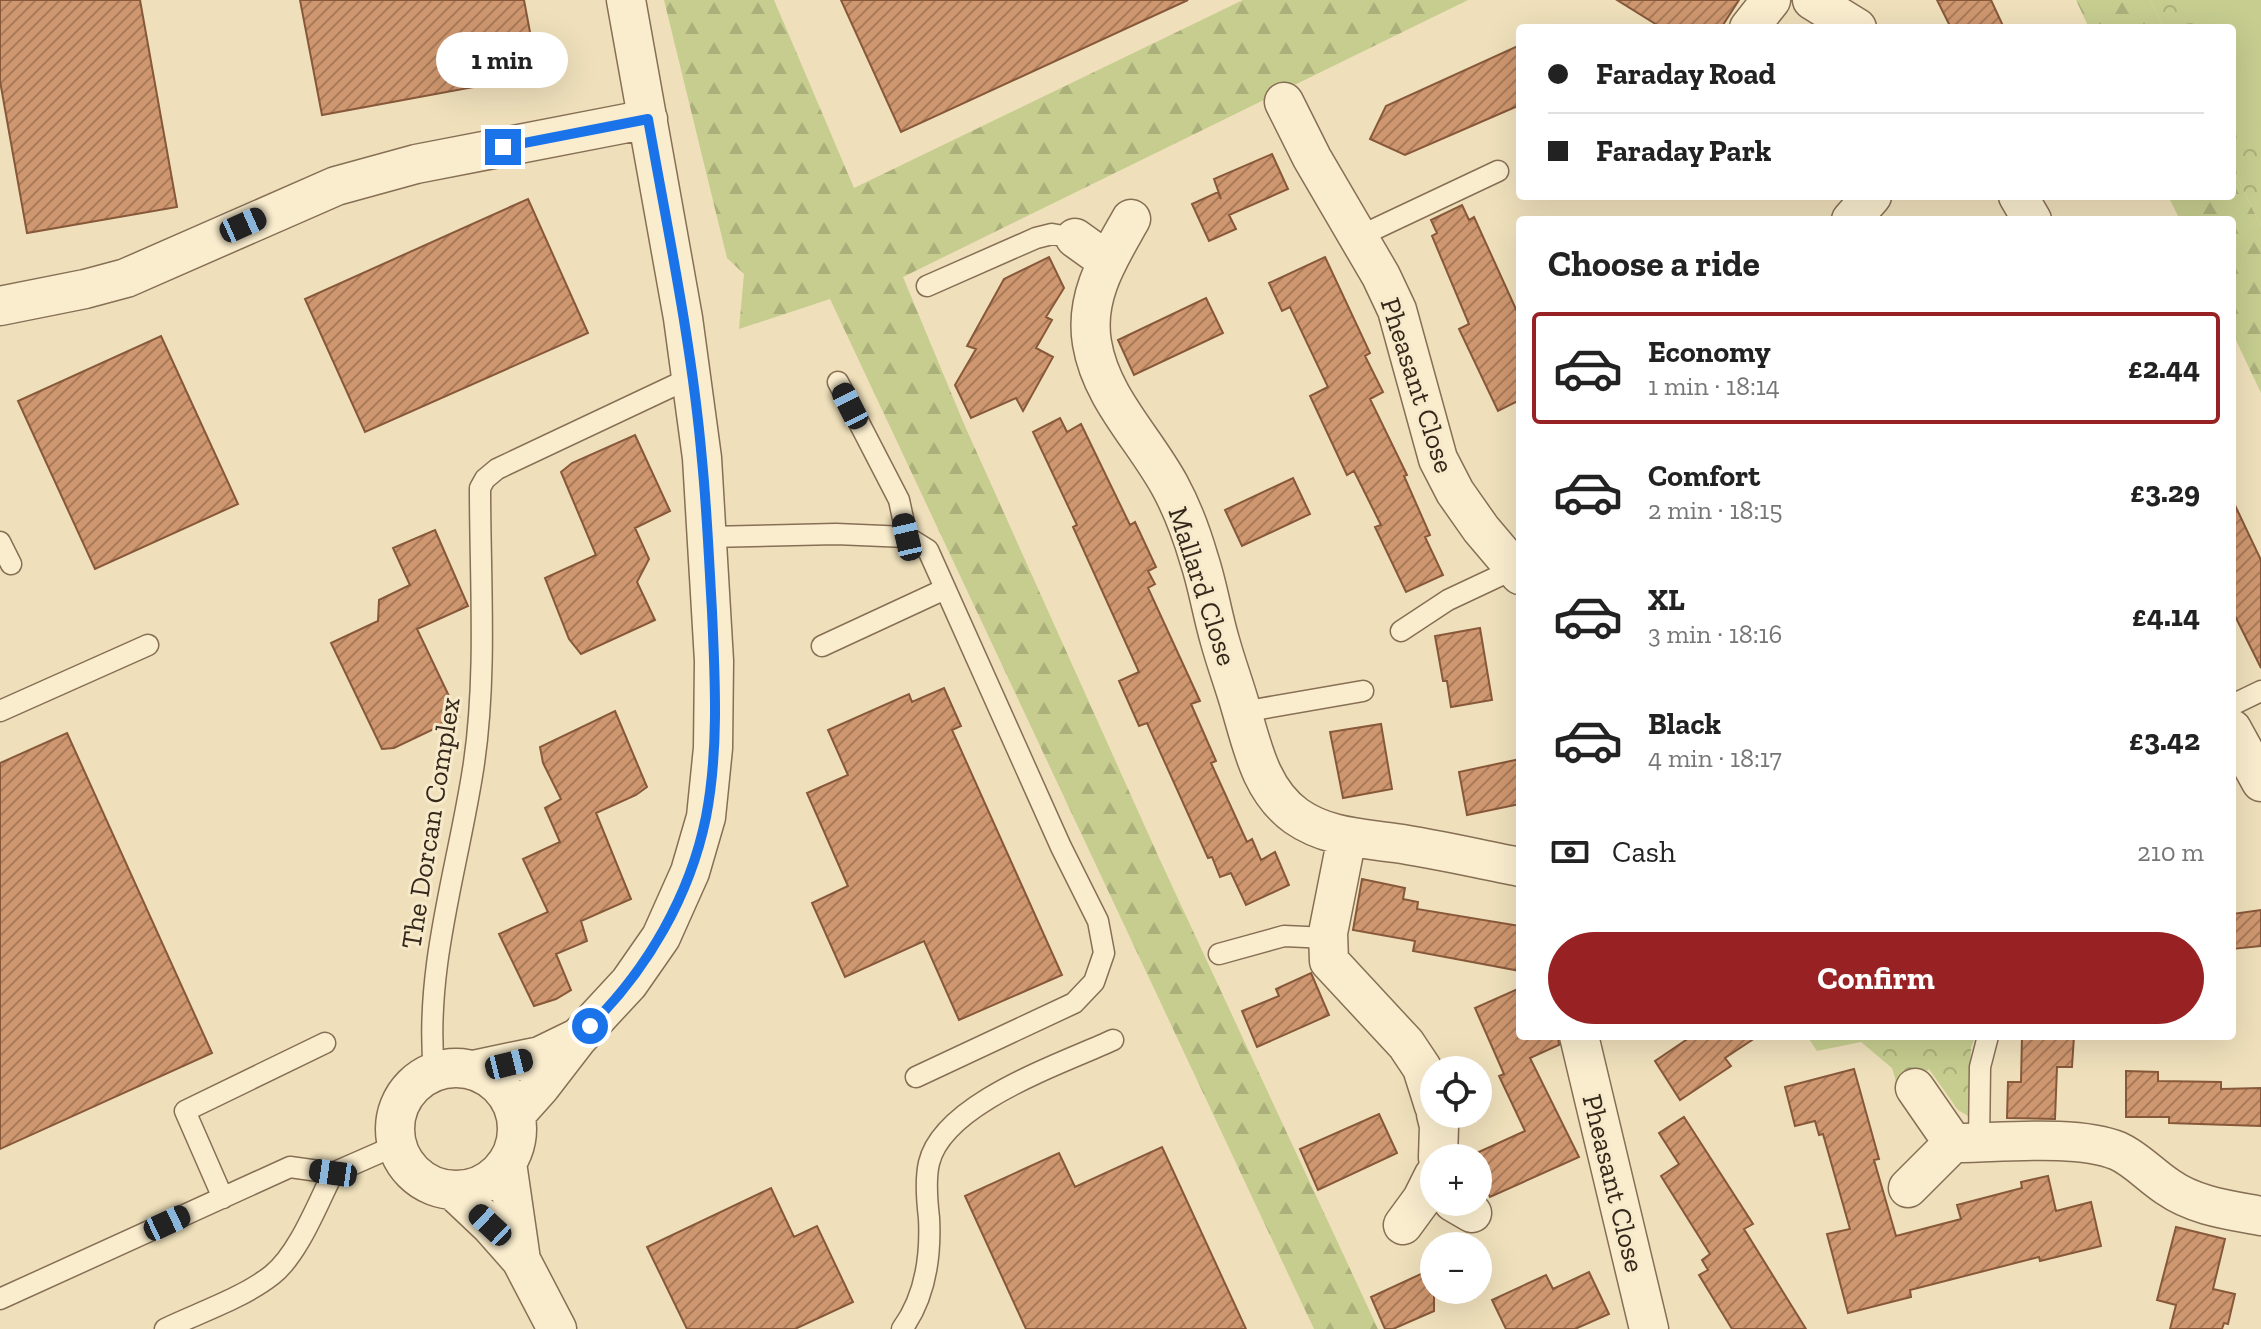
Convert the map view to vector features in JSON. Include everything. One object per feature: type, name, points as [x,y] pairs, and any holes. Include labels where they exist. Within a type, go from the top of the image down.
[{"type":"street","points":[[516,1114],[578,1038],[629,983],[661,937],[690,872],[706,817],[713,748],[714,661],[708,537],[692,377],[626,0]]},
{"type":"street","points":[[1752,24],[1771,0]]},
{"type":"street","points":[[1812,0],[1851,24]]},
{"type":"street","name":"Pheasant Close","points":[[1284,102],[1397,310],[1438,459],[1455,492],[1516,571]]},
{"type":"street","points":[[0,306],[126,278],[336,186],[416,164],[648,119]]},
{"type":"street","points":[[1854,216],[1868,200]]},
{"type":"street","name":"Mallard Close","points":[[1131,219],[1107,261],[1094,293],[1090,321],[1099,373],[1170,486],[1187,525],[1200,559],[1219,639],[1263,777],[1277,798],[1297,817],[1323,830],[1347,837],[1396,843],[1516,866]]},
{"type":"street","points":[[1075,238],[1107,261]]},
{"type":"street","points":[[2236,736],[2261,782]]},
{"type":"street","points":[[1347,837],[1327,950],[1333,967],[1406,1044],[1420,1065]]},
{"type":"street","points":[[473,1070],[500,1086],[516,1114],[516,1139],[507,1163],[481,1185],[453,1190],[430,1185],[404,1163],[397,1145],[396,1117],[403,1098],[416,1082],[434,1071],[453,1067],[473,1070],[540,1056],[578,1038]]},
{"type":"street","name":"Pheasant Close","points":[[1580,1040],[1649,1329]]},
{"type":"street","points":[[1915,1088],[1966,1143]]},
{"type":"street","points":[[1908,1188],[1966,1143],[2071,1142],[2099,1145],[2120,1152],[2170,1189],[2198,1203],[2261,1216]]},
{"type":"street","points":[[507,1163],[521,1260]]},
{"type":"street","points":[[453,1190],[521,1260],[557,1329]]},
{"type":"street","points":[[1403,1225],[1420,1209]]},
{"type":"lane","points":[[1358,237],[1498,171]]},
{"type":"lane","points":[[927,286],[1036,238],[1052,234],[1075,238]]},
{"type":"lane","name":"The Dorcan Complex","points":[[434,1071],[431,1044],[435,969],[474,764],[480,711],[480,488],[497,469],[692,377]]},
{"type":"lane","points":[[838,382],[899,500],[907,537]]},
{"type":"lane","points":[[708,537],[836,534],[907,537],[928,550],[1061,847],[1098,921],[1104,953],[1094,982],[1074,1003],[916,1077]]},
{"type":"lane","points":[[0,542],[11,564]]},
{"type":"lane","points":[[1401,631],[1448,600],[1516,572]]},
{"type":"lane","points":[[822,646],[945,589]]},
{"type":"lane","points":[[0,711],[148,645]]},
{"type":"lane","points":[[1242,712],[1363,691]]},
{"type":"lane","points":[[2236,703],[2261,691]]},
{"type":"lane","points":[[1219,954],[1284,936],[1328,938]]},
{"type":"lane","points":[[902,1329],[924,1283],[930,1249],[929,1163],[944,1132],[994,1095],[1113,1040]]},
{"type":"lane","points":[[1966,1143],[1987,1040]]},
{"type":"lane","points":[[223,1198],[185,1111],[325,1043]]},
{"type":"lane","points":[[0,1299],[290,1167],[333,1173],[397,1145]]},
{"type":"lane","points":[[165,1329],[274,1274],[302,1236],[333,1173]]},
{"type":"green space","points":[[664,0],[774,0],[854,188],[1243,0],[1468,0],[903,277],[964,424],[1160,860],[1378,1329],[1314,1329],[830,299],[739,329],[744,274],[727,258]]},
{"type":"green space","points":[[2076,0],[2150,0],[2162,24],[2087,24]]},
{"type":"green space","points":[[2150,0],[2261,0],[2261,226],[2236,175],[2236,24],[2162,24]]},
{"type":"green space","points":[[2189,0],[2261,0],[2261,123],[2247,129],[2236,105],[2236,24],[2200,24]]},
{"type":"green space","points":[[2236,175],[2261,226],[2261,393],[2236,340],[2236,216],[2178,216],[2170,200],[2236,200]]},
{"type":"green space","points":[[1810,1040],[1974,1040],[1971,1047],[1968,1116],[1958,1110],[1929,1069],[1899,1092],[1892,1068],[1861,1042],[1817,1051]]},
{"type":"building","points":[[0,0],[140,0],[177,207],[27,233],[0,81]]},
{"type":"building","points":[[300,0],[524,0],[538,75],[322,115]]},
{"type":"building","points":[[841,0],[1188,0],[901,132]]},
{"type":"building","points":[[1617,0],[1739,0],[1724,24],[1656,24]]},
{"type":"building","points":[[1937,0],[1991,0],[2002,24],[1949,24]]},
{"type":"building","points":[[1516,47],[1516,107],[1405,155],[1370,139],[1386,106]]},
{"type":"building","points":[[1272,154],[1288,189],[1229,215],[1236,229],[1209,241],[1192,204],[1218,192],[1221,199],[1214,179]]},
{"type":"building","points":[[528,199],[588,333],[365,432],[305,299]]},
{"type":"building","points":[[1462,205],[1469,220],[1474,217],[1516,309],[1516,402],[1498,411],[1459,329],[1469,324],[1432,236],[1437,233],[1431,220]]},
{"type":"building","points":[[1049,257],[1064,288],[1046,317],[1052,320],[1036,348],[1053,357],[1023,411],[1016,398],[971,418],[955,385],[976,349],[967,346],[1004,279]]},
{"type":"building","points":[[1325,257],[1370,353],[1365,356],[1383,392],[1370,399],[1407,475],[1404,476],[1430,535],[1425,537],[1443,575],[1406,592],[1375,527],[1381,525],[1354,471],[1347,475],[1310,396],[1328,387],[1290,307],[1282,311],[1269,283]]},
{"type":"building","points":[[1206,298],[1223,333],[1134,375],[1118,340]]},
{"type":"building","points":[[161,336],[238,504],[95,569],[18,401]]},
{"type":"building","points":[[1060,418],[1067,432],[1081,424],[1130,525],[1135,522],[1156,567],[1148,571],[1155,584],[1148,588],[1200,701],[1191,704],[1216,761],[1211,763],[1247,842],[1252,839],[1261,860],[1275,852],[1289,885],[1246,905],[1231,873],[1220,877],[1212,857],[1208,858],[1147,723],[1139,726],[1119,681],[1139,672],[1073,527],[1077,525],[1033,432]]},
{"type":"building","points":[[635,435],[670,511],[635,528],[649,559],[637,582],[655,620],[581,654],[569,639],[545,578],[596,555],[561,472],[572,463]]},
{"type":"building","points":[[1293,478],[1310,514],[1242,546],[1225,510]]},
{"type":"building","points":[[2236,507],[2261,560],[2261,668],[2236,618]]},
{"type":"building","points":[[435,530],[468,606],[417,629],[459,717],[394,748],[382,749],[331,643],[378,621],[379,600],[410,585],[393,548]]},
{"type":"building","points":[[1480,628],[1492,700],[1451,707],[1435,636]]},
{"type":"building","points":[[944,688],[961,726],[952,730],[1062,975],[959,1020],[924,941],[845,977],[812,903],[848,886],[807,793],[848,775],[828,730],[909,694],[912,702]]},
{"type":"building","points":[[615,711],[647,787],[596,813],[631,899],[581,921],[587,941],[556,954],[571,990],[534,1006],[499,934],[548,912],[523,859],[560,842],[545,808],[561,799],[543,763],[540,747]]},
{"type":"building","points":[[1381,724],[1392,789],[1343,798],[1330,732]]},
{"type":"building","points":[[67,733],[212,1053],[0,1149],[0,763]]},
{"type":"building","points":[[1516,760],[1516,805],[1467,815],[1459,772]]},
{"type":"building","points":[[1362,879],[1405,888],[1403,899],[1418,902],[1417,909],[1516,925],[1516,970],[1413,951],[1415,941],[1353,930]]},
{"type":"building","points":[[2261,910],[2261,946],[2236,949],[2236,913]]},
{"type":"building","points":[[1311,973],[1329,1015],[1257,1047],[1242,1011],[1279,996],[1276,989]]},
{"type":"building","points":[[1516,990],[1516,1040],[1558,1040],[1559,1045],[1530,1058],[1579,1157],[1492,1196],[1492,1146],[1525,1131],[1499,1076],[1504,1074],[1475,1008]]},
{"type":"building","points":[[1686,1040],[1752,1040],[1725,1058],[1731,1066],[1680,1100],[1655,1061]]},
{"type":"building","points":[[2022,1040],[2074,1040],[2072,1067],[2057,1067],[2055,1119],[2007,1118],[2008,1082],[2021,1082]]},
{"type":"building","points":[[1854,1069],[1879,1159],[1874,1160],[1896,1236],[1961,1219],[1957,1205],[2022,1188],[2021,1182],[2048,1176],[2056,1211],[2091,1202],[2101,1246],[2040,1261],[2039,1257],[1910,1290],[1911,1297],[1848,1313],[1827,1234],[1850,1229],[1823,1134],[1819,1135],[1815,1121],[1795,1126],[1785,1087]]},
{"type":"building","points":[[2126,1071],[2158,1072],[2158,1081],[2221,1082],[2221,1089],[2261,1088],[2261,1126],[2169,1123],[2169,1117],[2126,1117]]},
{"type":"building","points":[[1379,1114],[1397,1153],[1318,1190],[1300,1149]]},
{"type":"building","points":[[1684,1117],[1753,1224],[1744,1229],[1806,1329],[1732,1329],[1699,1275],[1708,1270],[1702,1260],[1710,1254],[1661,1176],[1679,1164],[1659,1133]]},
{"type":"building","points":[[1162,1147],[1246,1329],[1026,1329],[965,1196],[1059,1153],[1075,1187]]},
{"type":"building","points":[[771,1188],[794,1237],[817,1226],[853,1302],[795,1329],[687,1329],[647,1247]]},
{"type":"building","points":[[2176,1227],[2225,1239],[2213,1289],[2235,1294],[2228,1324],[2224,1323],[2222,1329],[2170,1329],[2176,1305],[2157,1300]]},
{"type":"building","points":[[1589,1272],[1609,1314],[1575,1329],[1506,1329],[1492,1300],[1546,1275],[1553,1289]]},
{"type":"building","points":[[1420,1274],[1420,1304],[1434,1304],[1434,1311],[1393,1329],[1385,1329],[1371,1297]]},
{"type":"route","points":[[503,147],[648,119],[683,318],[702,458],[714,661],[713,748],[706,817],[690,872],[661,937],[629,983],[590,1026]]}]
